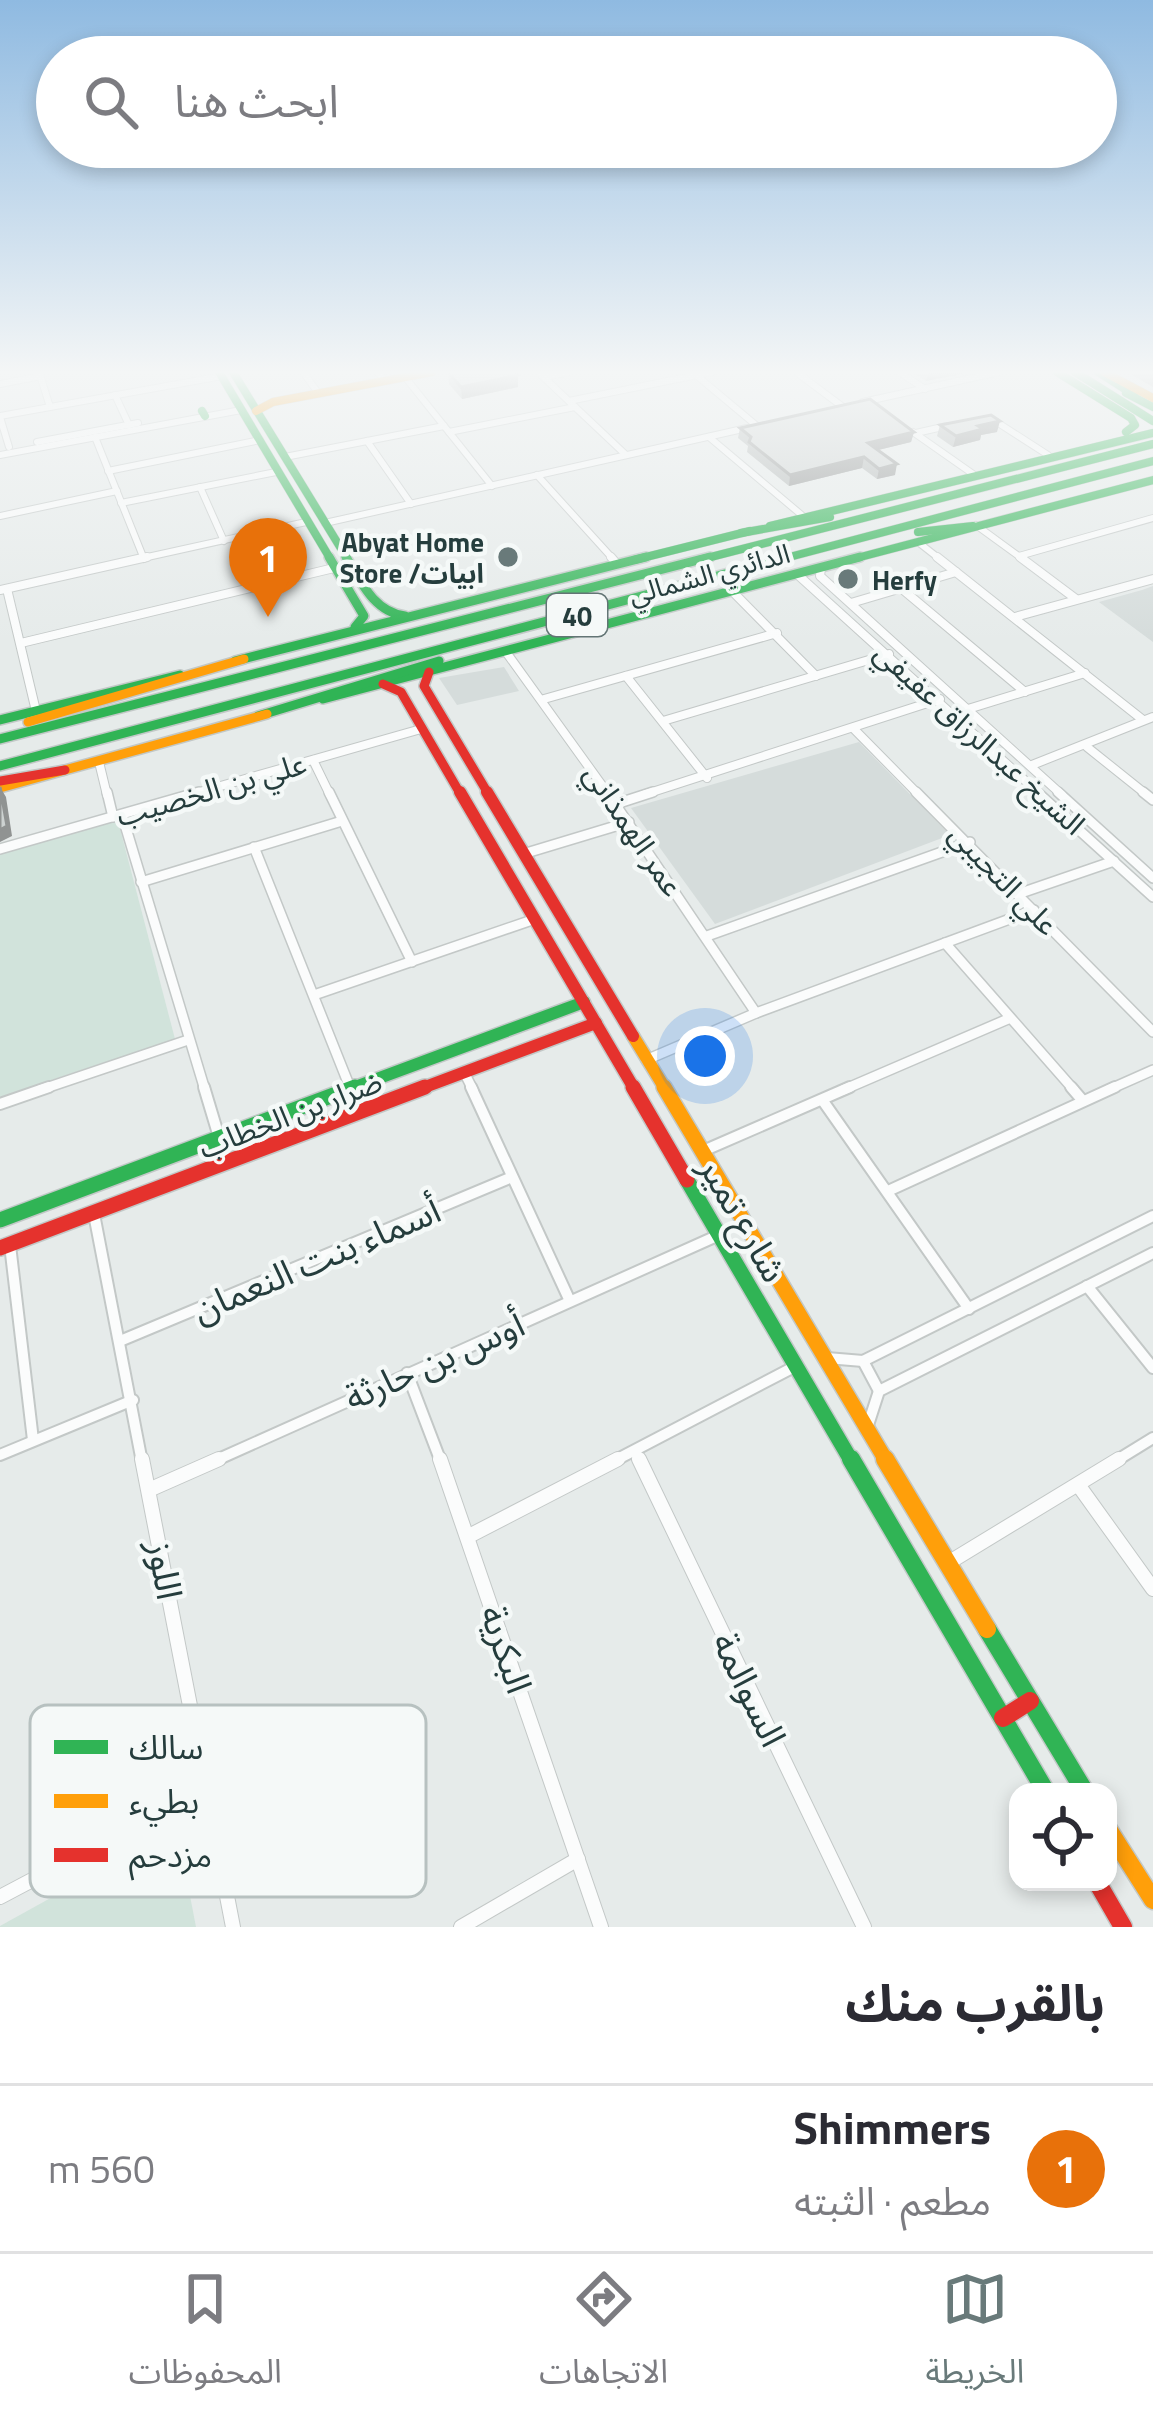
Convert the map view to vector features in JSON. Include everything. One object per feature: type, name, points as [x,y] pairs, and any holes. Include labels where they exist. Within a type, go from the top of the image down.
[{"type":"main road","points":[[273,462],[364,616],[346,633]]},
{"type":"main road","points":[[288,462],[370,596],[389,614],[409,617]]},
{"type":"main road","name":"الدائري الشمالي","points":[[0,720],[1021,462]]},
{"type":"main road","name":"الدائري الشمالي","points":[[0,739],[1083,462]]},
{"type":"main road","name":"الدائري الشمالي","points":[[0,766],[1150,462]]},
{"type":"main road","name":"الدائري الشمالي","points":[[0,784],[99,762],[383,684],[426,679],[506,652],[803,577],[974,525],[1152,482]]},
{"type":"main road","points":[[741,533],[891,504],[922,503]]},
{"type":"main road","points":[[844,543],[974,525]]},
{"type":"main road","points":[[353,600],[369,602],[370,596]]},
{"type":"main road","points":[[258,716],[423,667],[542,625]]},
{"type":"main road","points":[[0,730],[244,658]]},
{"type":"main road","points":[[383,684],[400,692],[426,679],[523,854],[1080,1783]]},
{"type":"main road","name":"شارع تمير","points":[[400,692],[1041,1783]]},
{"type":"main road","points":[[560,960],[583,953]]},
{"type":"main road","points":[[568,975],[591,967]]},
{"type":"main road","name":"ضرار بن الخطاب","points":[[0,1220],[220,1142],[584,1002]]},
{"type":"main road","points":[[561,1012],[579,1016],[574,1031]]},
{"type":"main road","name":"ضرار بن الخطاب","points":[[5,1246],[596,1023]]},
{"type":"main road","points":[[1003,1718],[1030,1701]]},
{"type":"main road","points":[[1117,1843],[1153,1900]]},
{"type":"main road","points":[[1102,1891],[1124,1927]]},
{"type":"street","points":[[105,462],[144,559]]},
{"type":"street","points":[[108,471],[159,462]]},
{"type":"street","points":[[382,462],[411,504]]},
{"type":"street","points":[[473,462],[492,485]]},
{"type":"street","points":[[325,523],[597,462]]},
{"type":"street","points":[[739,462],[804,517]]},
{"type":"street","points":[[956,462],[973,474]]},
{"type":"street","points":[[121,503],[276,472]]},
{"type":"street","points":[[537,476],[617,564]]},
{"type":"street","points":[[200,487],[224,541]]},
{"type":"street","points":[[0,516],[117,491]]},
{"type":"street","points":[[1019,556],[1153,518]]},
{"type":"street","points":[[36,711],[4,590],[306,522]]},
{"type":"street","points":[[974,525],[1076,599]]},
{"type":"street","points":[[918,542],[1148,718],[1032,765]]},
{"type":"street","points":[[21,643],[334,568]]},
{"type":"street","name":"الشيخ عبدالرزاق عفيفي","points":[[820,572],[1153,878]]},
{"type":"street","points":[[851,603],[956,572]]},
{"type":"street","name":"الشيخ عبدالرزاق عفيفي","points":[[803,577],[1153,897]]},
{"type":"street","points":[[1015,617],[1153,579]]},
{"type":"street","points":[[902,589],[1025,692]]},
{"type":"street","points":[[733,592],[816,676]]},
{"type":"street","points":[[544,699],[777,633]]},
{"type":"street","name":"عمر الهمذاني","points":[[506,652],[544,699],[756,1013]]},
{"type":"street","points":[[663,721],[889,654]]},
{"type":"street","points":[[968,709],[1085,673]]},
{"type":"street","points":[[626,676],[707,778]]},
{"type":"street","points":[[616,804],[940,699]]},
{"type":"street","name":"علي التجيبي","points":[[853,728],[1153,1032]]},
{"type":"street","name":"علي بن الخصيب","points":[[0,849],[421,729]]},
{"type":"street","points":[[1087,746],[1148,789],[1153,800]]},
{"type":"street","points":[[313,760],[412,962]]},
{"type":"street","points":[[99,762],[141,882],[220,1142]]},
{"type":"street","points":[[141,882],[341,820]]},
{"type":"street","points":[[523,854],[629,822]]},
{"type":"street","points":[[707,936],[970,842]]},
{"type":"street","points":[[254,848],[352,1092]]},
{"type":"street","points":[[1018,894],[1114,861]]},
{"type":"street","points":[[646,1060],[756,1013],[1034,910]]},
{"type":"street","points":[[314,995],[535,919]]},
{"type":"street","points":[[945,943],[1083,1101]]},
{"type":"street","points":[[704,1151],[1008,1019]]},
{"type":"street","points":[[0,1104],[188,1040]]},
{"type":"street","points":[[888,1191],[1153,1070]]},
{"type":"street","points":[[465,1074],[569,1299]]},
{"type":"street","points":[[823,1101],[969,1309]]},
{"type":"street","name":"أسماء بنت النعمان","points":[[120,1341],[512,1177]]},
{"type":"street","name":"اللوز","points":[[94,1214],[191,1705]]},
{"type":"street","points":[[826,1358],[863,1361],[1153,1216]]},
{"type":"street","name":"أوس بن حارثة","points":[[151,1489],[719,1235]]},
{"type":"street","points":[[5,1246],[33,1440]]},
{"type":"street","points":[[878,1391],[1153,1253]]},
{"type":"street","points":[[1087,1286],[1153,1368]]},
{"type":"street","points":[[863,1361],[878,1391],[868,1425]]},
{"type":"street","points":[[469,1536],[794,1367]]},
{"type":"street","name":"البكرية","points":[[406,1373],[469,1536],[601,1927]]},
{"type":"street","points":[[0,1455],[133,1400]]},
{"type":"street","points":[[948,1563],[1153,1438]]},
{"type":"street","name":"السوالمة","points":[[635,1451],[864,1927]]},
{"type":"street","points":[[1079,1486],[1153,1589]]},
{"type":"street","points":[[461,1927],[578,1859]]},
{"type":"street","points":[[0,1897],[30,1881]]},
{"type":"street","name":"اللوز","points":[[227,1897],[233,1927]]},
{"type":"shaded area","points":[[1153,586],[1153,642],[1099,602],[1142,590]]},
{"type":"shaded area","points":[[504,667],[519,691],[457,705],[439,678]]},
{"type":"shaded area","points":[[859,742],[950,835],[715,924],[631,808]]},
{"type":"shaded area","points":[[118,821],[175,1039],[0,1097],[0,853]]},
{"type":"shaded area","points":[[52,1897],[190,1897],[196,1927],[0,1927]]},
{"type":"building","points":[[774,462],[844,462],[790,475]]},
{"type":"building","points":[[870,462],[897,464],[879,469]]},
{"type":"building","points":[[0,787],[7,826],[0,830]]},
{"type":"traffic: fast","points":[[272,462],[364,616],[355,627]]},
{"type":"traffic: fast","points":[[288,462],[370,596],[389,614],[405,616]]},
{"type":"traffic: fast","points":[[770,526],[1034,462]]},
{"type":"traffic: fast","points":[[0,739],[1083,462]]},
{"type":"traffic: fast","points":[[0,766],[1149,462]]},
{"type":"traffic: fast","points":[[323,699],[1153,480]]},
{"type":"traffic: fast","points":[[741,533],[830,517]]},
{"type":"traffic: fast","points":[[918,532],[973,526]]},
{"type":"traffic: fast","points":[[235,661],[750,531]]},
{"type":"traffic: fast","points":[[258,716],[439,661]]},
{"type":"traffic: fast","points":[[0,720],[180,675]]},
{"type":"traffic: fast","points":[[0,1220],[584,1002]]},
{"type":"traffic: fast","points":[[687,1180],[1041,1783]]},
{"type":"traffic: fast","points":[[987,1629],[1080,1783]]},
{"type":"traffic: slow","points":[[28,722],[244,659]]},
{"type":"traffic: slow","points":[[0,788],[267,714]]},
{"type":"traffic: slow","points":[[633,1036],[987,1629]]},
{"type":"traffic: slow","points":[[1117,1843],[1153,1900]]},
{"type":"traffic: jam","points":[[429,672],[424,686],[633,1036]]},
{"type":"traffic: jam","points":[[383,684],[401,692],[687,1180]]},
{"type":"traffic: jam","points":[[0,781],[65,770]]},
{"type":"traffic: jam","points":[[0,1248],[596,1023]]},
{"type":"traffic: jam","points":[[1003,1718],[1030,1701]]},
{"type":"traffic: jam","points":[[1102,1891],[1123,1927]]},
{"type":"place","name":"Abyat Home Store /ابيات","points":[[508,557]]},
{"type":"place","name":"Herfy","points":[[848,579]]},
{"type":"place","name":"Shimmers","points":[[268,617]]}]
